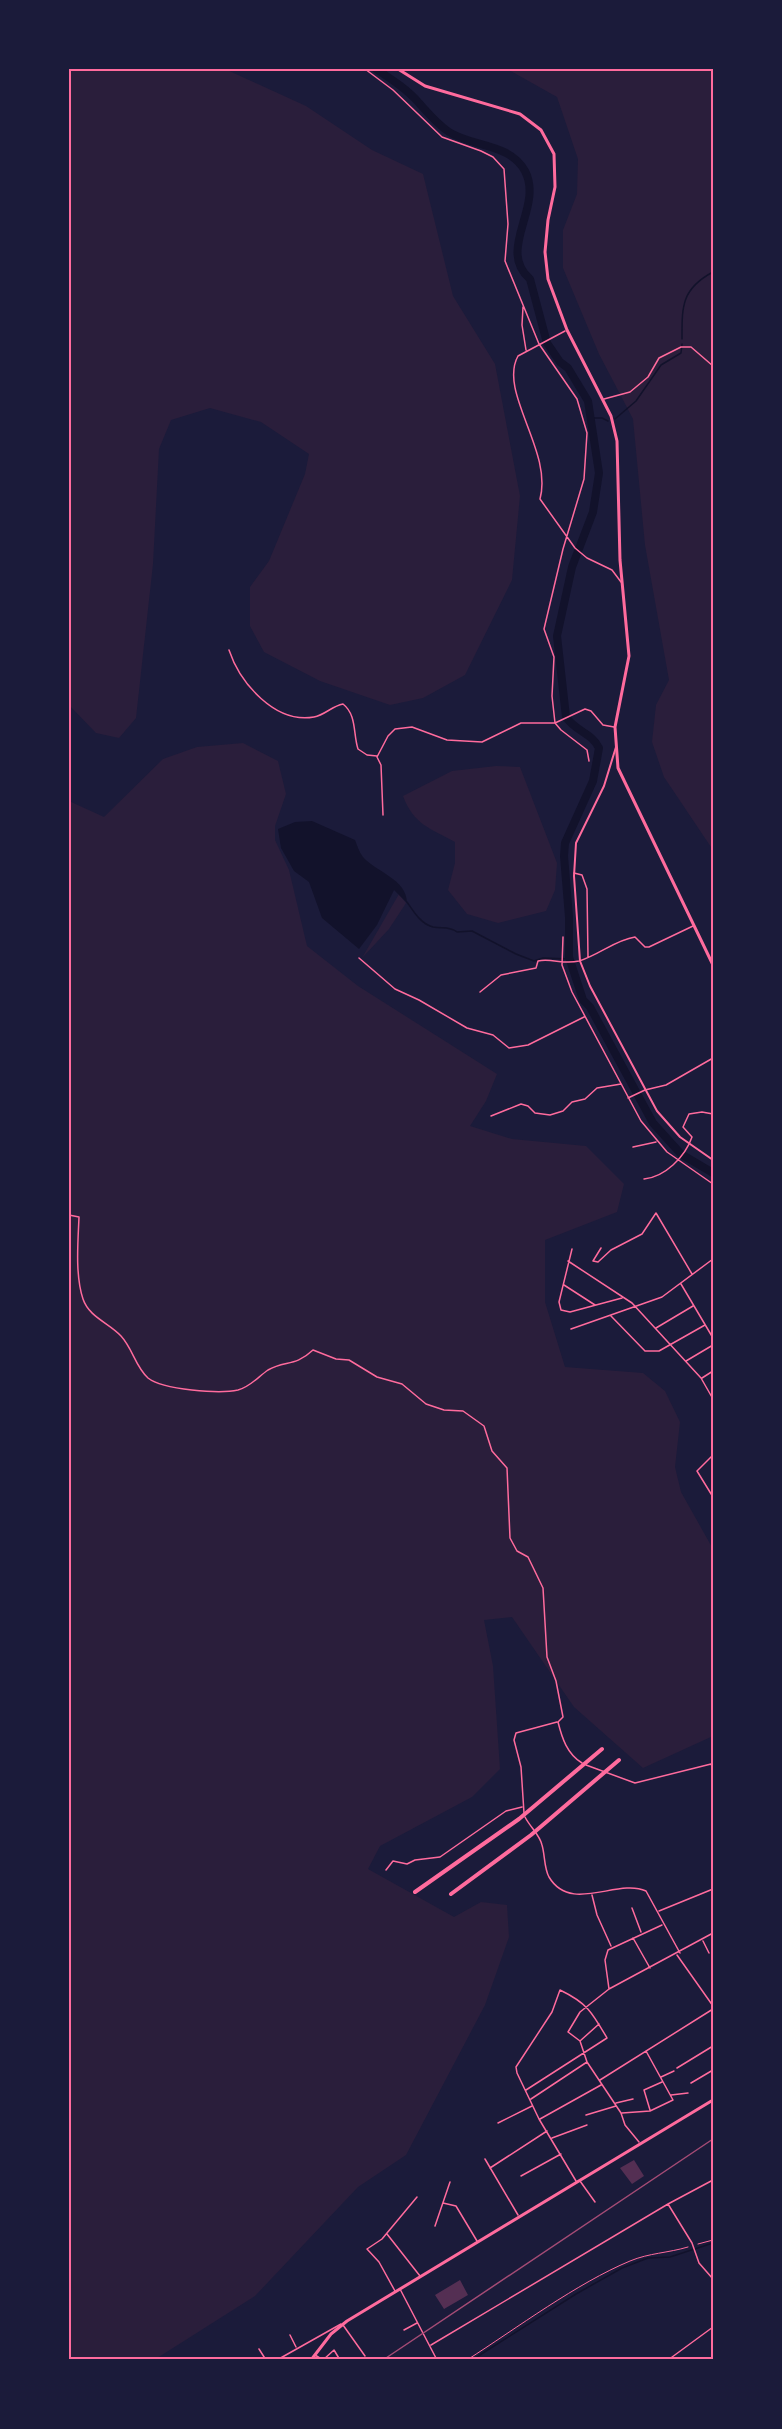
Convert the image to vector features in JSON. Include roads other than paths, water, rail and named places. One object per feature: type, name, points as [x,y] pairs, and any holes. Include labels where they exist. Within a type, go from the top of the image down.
[{"type":"highway","points":[[415,1892],[519,1819],[602,1749]]},
{"type":"highway","points":[[451,1894],[531,1835],[619,1760]]},
{"type":"main road","points":[[398,69],[425,86],[520,114],[533,122],[548,140],[557,170],[548,220],[546,266],[551,291],[567,330],[604,399],[615,427],[617,441],[623,585],[629,656],[615,727],[618,768],[713,965]]},
{"type":"main road","points":[[311,2360],[347,2320],[713,2100]]},
{"type":"street","points":[[365,69],[393,90],[442,137],[493,157],[504,169],[508,224],[504,256],[540,344],[577,399],[587,433],[584,479],[544,629],[554,657],[552,696],[556,722],[561,730],[587,750],[589,761]]},
{"type":"street","points":[[524,306],[522,325],[526,351]]},
{"type":"street","points":[[567,330],[526,351],[516,359],[515,388],[531,429],[543,470],[544,484],[540,499],[575,548],[607,566],[623,585]]},
{"type":"street","points":[[604,399],[630,392],[648,377],[659,358],[682,347],[691,347],[713,366]]},
{"type":"street","points":[[229,650],[239,673],[264,701],[276,710],[298,718],[313,718],[343,704],[348,707],[354,722],[358,749],[367,755],[378,757]]},
{"type":"street","points":[[383,815],[381,765],[378,757],[388,736],[399,727],[412,727],[447,740],[482,742],[521,723],[556,722],[588,710],[603,725],[615,727]]},
{"type":"street","points":[[616,747],[604,786],[576,843],[574,873],[579,961],[643,1090],[666,1122],[688,1145],[713,1160]]},
{"type":"street","points":[[574,873],[582,875],[587,889],[588,958]]},
{"type":"street","points":[[480,992],[501,975],[536,968],[538,962],[542,960],[579,961],[627,938],[635,937],[645,947],[694,926]]},
{"type":"street","points":[[563,937],[563,962],[572,992],[629,1098],[657,1142],[678,1160],[713,1184]]},
{"type":"street","points":[[359,958],[394,989],[419,1000],[467,1028],[493,1035],[509,1048],[528,1045],[585,1017]]},
{"type":"street","points":[[629,1098],[643,1090],[666,1085],[713,1058]]},
{"type":"street","points":[[491,1116],[520,1104],[528,1106],[535,1113],[550,1115],[566,1109],[572,1102],[585,1099],[597,1088],[621,1084]]},
{"type":"street","points":[[644,1179],[659,1176],[678,1160],[692,1137],[683,1127],[689,1114],[702,1112],[713,1114]]},
{"type":"street","points":[[633,1147],[657,1142]]},
{"type":"street","points":[[601,1248],[593,1261],[597,1262],[611,1250],[642,1234],[656,1213],[692,1274]]},
{"type":"street","points":[[69,1215],[79,1217],[81,1288],[86,1306],[96,1317],[109,1323],[121,1336],[130,1347],[136,1364],[153,1381],[180,1388],[235,1390],[277,1366],[294,1364],[313,1350],[321,1351],[336,1359],[349,1360],[377,1377],[402,1384],[426,1404],[444,1410],[463,1411],[484,1426],[492,1451],[507,1468],[507,1529],[510,1538],[513,1546],[531,1562],[545,1598],[544,1638],[563,1717],[558,1722],[516,1733],[514,1740],[521,1767],[522,1807],[526,1820],[542,1842],[548,1875],[566,1891],[592,1894],[637,1887],[650,1895],[662,1925],[713,2007],[599,2080]]},
{"type":"street","points":[[572,1249],[559,1305],[563,1311],[622,1297]]},
{"type":"street","points":[[571,1329],[662,1297],[713,1259]]},
{"type":"street","points":[[568,1261],[635,1307],[701,1378],[713,1398]]},
{"type":"street","points":[[681,1283],[713,1338]]},
{"type":"street","points":[[563,1284],[595,1305]]},
{"type":"street","points":[[656,1328],[694,1306]]},
{"type":"street","points":[[611,1316],[645,1350],[659,1351],[705,1325]]},
{"type":"street","points":[[685,1361],[713,1345]]},
{"type":"street","points":[[701,1378],[713,1371]]},
{"type":"street","points":[[713,1455],[697,1471],[713,1497]]},
{"type":"street","points":[[558,1722],[564,1743],[574,1758],[611,1776],[635,1783],[711,1764],[713,1769]]},
{"type":"street","points":[[386,1870],[393,1861],[407,1864],[415,1860],[440,1857],[506,1811],[522,1807]]},
{"type":"street","points":[[658,1912],[713,1889]]},
{"type":"street","points":[[592,1894],[597,1915],[611,1947]]},
{"type":"street","points":[[632,1908],[642,1934]]},
{"type":"street","points":[[609,1989],[605,1960],[611,1947],[662,1925]]},
{"type":"street","points":[[639,2143],[625,2125],[621,2113],[587,2062],[580,2041],[568,2032],[580,2012],[609,1989],[713,1933]]},
{"type":"street","points":[[633,1937],[650,1968]]},
{"type":"street","points":[[702,1940],[709,1953]]},
{"type":"street","points":[[526,2090],[607,2038],[588,2007],[560,1990],[552,2012],[516,2067],[530,2100],[539,2119],[595,2202]]},
{"type":"street","points":[[580,2041],[599,2024]]},
{"type":"street","points":[[677,2068],[713,2046]]},
{"type":"street","points":[[621,2113],[650,2111],[673,2100],[646,2050]]},
{"type":"street","points":[[530,2100],[587,2062]]},
{"type":"street","points":[[661,2078],[674,2070]]},
{"type":"street","points":[[691,2083],[713,2070]]},
{"type":"street","points":[[650,2111],[644,2090],[663,2082]]},
{"type":"street","points":[[539,2119],[602,2084]]},
{"type":"street","points":[[671,2095],[688,2093]]},
{"type":"street","points":[[614,2103],[633,2099]]},
{"type":"street","points":[[498,2123],[533,2105]]},
{"type":"street","points":[[586,2115],[616,2106]]},
{"type":"street","points":[[551,2138],[587,2125]]},
{"type":"street","points":[[490,2168],[547,2131]]},
{"type":"street","points":[[521,2176],[561,2154]]},
{"type":"street","points":[[484,2159],[519,2216]]},
{"type":"street","points":[[431,2346],[668,2204],[713,2180]]},
{"type":"street","points":[[435,2226],[450,2182]]},
{"type":"street","points":[[395,2291],[379,2262],[367,2249],[386,2233],[417,2197]]},
{"type":"street","points":[[443,2203],[456,2206],[477,2241]]},
{"type":"street","points":[[668,2204],[693,2246],[702,2268],[713,2279]]},
{"type":"street","points":[[386,2233],[420,2276]]},
{"type":"street","points":[[400,2288],[437,2360]]},
{"type":"street","points":[[277,2360],[347,2320]]},
{"type":"street","points":[[404,2330],[417,2323]]},
{"type":"street","points":[[343,2324],[366,2356]]},
{"type":"street","points":[[668,2360],[713,2327]]},
{"type":"street","points":[[290,2335],[297,2349]]},
{"type":"street","points":[[260,2349],[266,2360]]},
{"type":"street","points":[[315,2354],[323,2360],[334,2350],[340,2360]]},
{"type":"waterway","points":[[376,69],[399,84],[449,132],[510,155],[525,171],[529,185],[529,199],[518,242],[521,268],[530,279],[547,343],[560,362],[568,368],[588,401],[599,473],[593,512],[572,567],[557,636],[566,717],[599,748],[593,781],[565,843],[569,957],[583,1000],[590,1007],[653,1123],[681,1154],[713,1173]]},
{"type":"waterway","points":[[385,75],[386,69]]},
{"type":"waterway","points":[[682,339],[683,308],[689,292],[702,278],[713,272]]},
{"type":"waterway","points":[[615,419],[636,401],[661,365],[681,353],[682,344]]},
{"type":"waterway","points":[[592,418],[602,418],[608,421]]},
{"type":"waterway","points":[[407,902],[421,920],[433,927],[448,928],[457,932],[472,931],[534,961],[543,958],[570,959]]},
{"type":"waterway","points":[[472,2360],[576,2294],[622,2268],[648,2258],[670,2257],[713,2243]]},
{"type":"railway","points":[[383,2360],[713,2139]]}]
